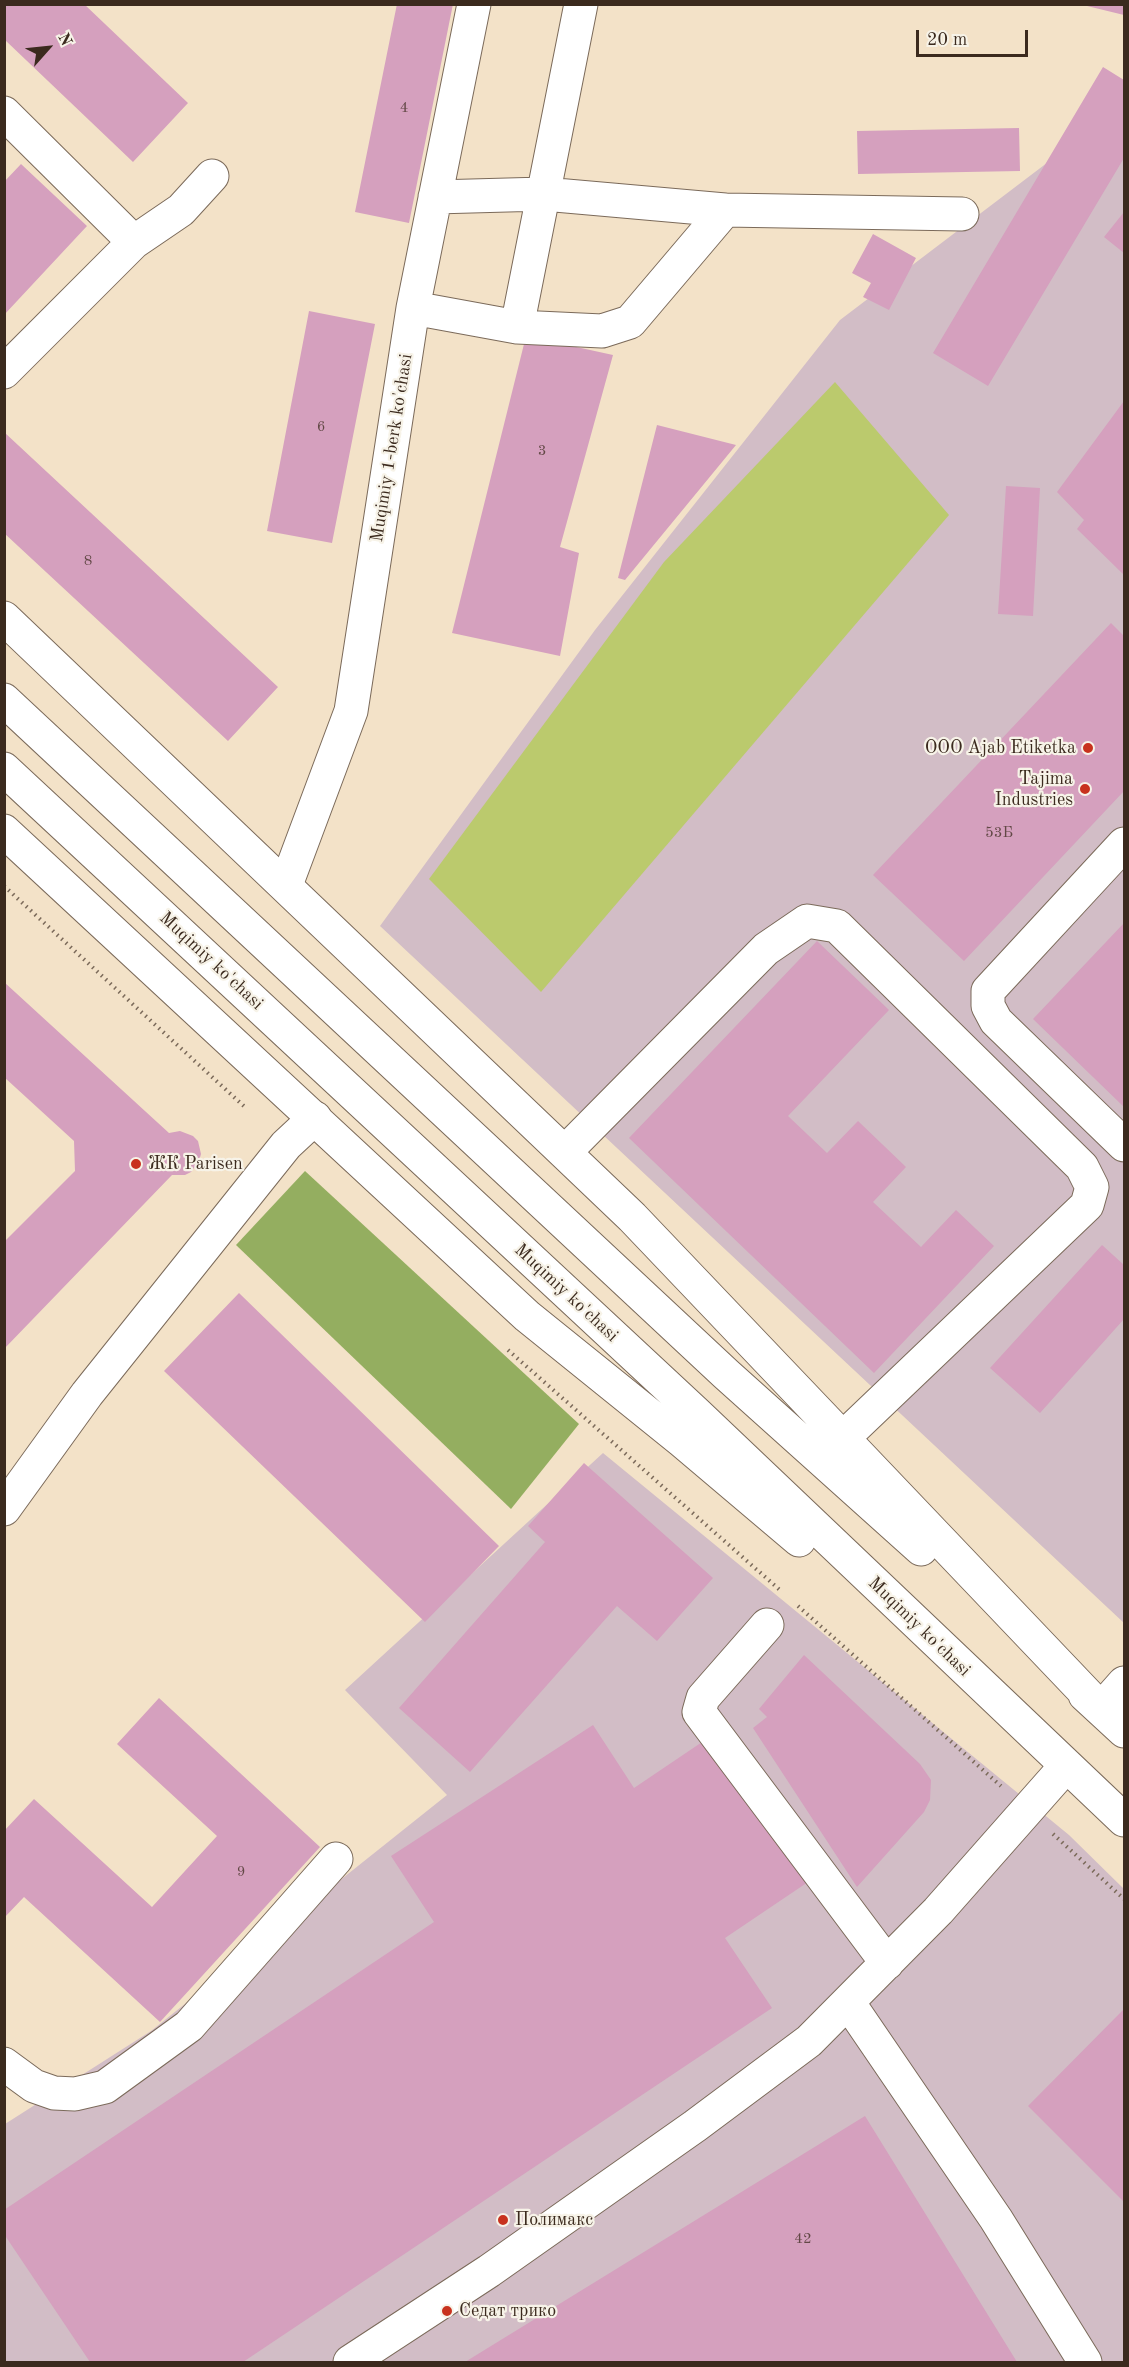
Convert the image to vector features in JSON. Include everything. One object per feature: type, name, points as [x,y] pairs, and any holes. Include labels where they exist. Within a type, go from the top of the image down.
[{"type":"main road","name":"Muqimiy 1-berk ko'chasi","points":[[286,885],[351,711],[413,308],[474,4]]},
{"type":"main road","points":[[518,327],[580,4]]},
{"type":"main road","points":[[4,113],[134,242]]},
{"type":"main road","points":[[4,372],[134,242],[181,210],[212,176]]},
{"type":"main road","points":[[435,197],[544,194],[725,210],[962,214]]},
{"type":"main road","points":[[413,308],[518,327],[602,331],[630,322],[725,210]]},
{"type":"main road","points":[[4,618],[632,1217],[1101,1709]]},
{"type":"main road","points":[[4,700],[726,1374],[1125,1731]]},
{"type":"main road","name":"Muqimiy ko'chasi","points":[[4,769],[697,1414],[1125,1820]]},
{"type":"main road","points":[[4,831],[527,1316],[682,1441],[1066,1766],[938,1911],[809,2041],[694,2126],[489,2271],[350,2362]]},
{"type":"main road","points":[[1125,844],[988,991],[988,1006],[996,1021],[1125,1144]]},
{"type":"main road","points":[[565,1152],[766,949],[807,921],[837,926],[1082,1167],[1092,1187],[1087,1205],[843,1438]]},
{"type":"main road","points":[[9,1493],[286,1145],[315,1118]]},
{"type":"main road","points":[[766,1625],[702,1698],[699,1712],[887,1963]]},
{"type":"main road","points":[[1101,1709],[1125,1683]]},
{"type":"main road","points":[[4,2064],[34,2086],[54,2093],[75,2094],[105,2087],[189,2026],[336,1858]]},
{"type":"main road","points":[[848,2002],[996,2219],[1085,2362]]},
{"type":"shaded area","points":[[1118,109],[1124,110],[1124,1623],[380,926],[595,630],[840,320]]},
{"type":"shaded area","points":[[603,1453],[1069,1835],[1124,1889],[1124,2362],[5,2362],[5,2124],[151,2031],[447,1795],[345,1690]]},
{"type":"green space","points":[[835,382],[949,515],[541,992],[429,879],[664,562]]},
{"type":"green space","points":[[305,1171],[579,1424],[511,1509],[236,1245]]},
{"type":"building","points":[[5,4],[84,4],[188,103],[133,162],[5,40]]},
{"type":"building","points":[[397,4],[453,4],[409,223],[355,212]]},
{"type":"building","points":[[1083,4],[1124,4],[1124,15],[1083,5]]},
{"type":"building","points":[[1103,67],[1124,80],[1124,158],[988,386],[933,353]]},
{"type":"building","points":[[1019,128],[1020,171],[858,174],[857,131]]},
{"type":"building","points":[[21,164],[87,226],[4,315],[4,182]]},
{"type":"building","points":[[1124,212],[1124,253],[1104,237]]},
{"type":"building","points":[[873,234],[916,258],[889,310],[863,297],[871,283],[852,273]]},
{"type":"building","points":[[309,311],[375,324],[332,543],[267,531]]},
{"type":"building","points":[[526,336],[613,355],[560,547],[579,553],[560,656],[452,633]]},
{"type":"building","points":[[1124,401],[1124,575],[1077,529],[1084,520],[1057,492]]},
{"type":"building","points":[[657,425],[736,445],[625,580],[618,578]]},
{"type":"building","points":[[4,432],[278,687],[228,741],[4,533]]},
{"type":"building","points":[[1006,486],[1040,488],[1033,616],[998,614]]},
{"type":"building","points":[[1111,623],[1124,636],[1124,791],[964,961],[873,875]]},
{"type":"building","points":[[1124,923],[1124,1107],[1033,1019]]},
{"type":"building","points":[[817,941],[889,1010],[788,1116],[827,1153],[858,1121],[906,1167],[873,1202],[921,1247],[956,1210],[994,1246],[874,1373],[629,1138]]},
{"type":"building","name":"ЖК Parisen","points":[[4,982],[169,1133],[180,1131],[193,1136],[198,1141],[201,1154],[191,1172],[185,1175],[172,1175],[4,1349],[4,1242],[75,1171],[74,1141],[4,1077]]},
{"type":"building","points":[[1102,1245],[1124,1265],[1124,1319],[1040,1413],[990,1368]]},
{"type":"building","points":[[239,1293],[499,1546],[425,1622],[164,1371]]},
{"type":"building","points":[[584,1463],[713,1578],[657,1641],[617,1606],[470,1772],[399,1708],[545,1542],[528,1526]]},
{"type":"building","points":[[804,1655],[920,1764],[931,1780],[930,1800],[924,1812],[857,1887],[753,1728],[767,1717],[759,1709]]},
{"type":"building","points":[[159,1698],[320,1847],[160,2022],[24,1897],[4,1918],[4,1831],[34,1799],[152,1907],[217,1836],[117,1744]]},
{"type":"building","points":[[593,1725],[634,1788],[714,1734],[811,1880],[725,1938],[772,2008],[243,2362],[90,2362],[4,2234],[4,2210],[434,1922],[391,1856]]},
{"type":"building","points":[[1124,2009],[1124,2202],[1028,2106]]},
{"type":"building","points":[[865,2116],[1017,2362],[465,2362]]},
{"type":"place","name":"ООО Ajab Etiketka","points":[[1088,748]]},
{"type":"place","name":"Tajima Industries","points":[[1085,789]]},
{"type":"place","name":"ЖК Parisen","points":[[136,1164]]},
{"type":"place","name":"Полимакс","points":[[503,2220]]},
{"type":"place","name":"Седат трико","points":[[447,2311]]}]
